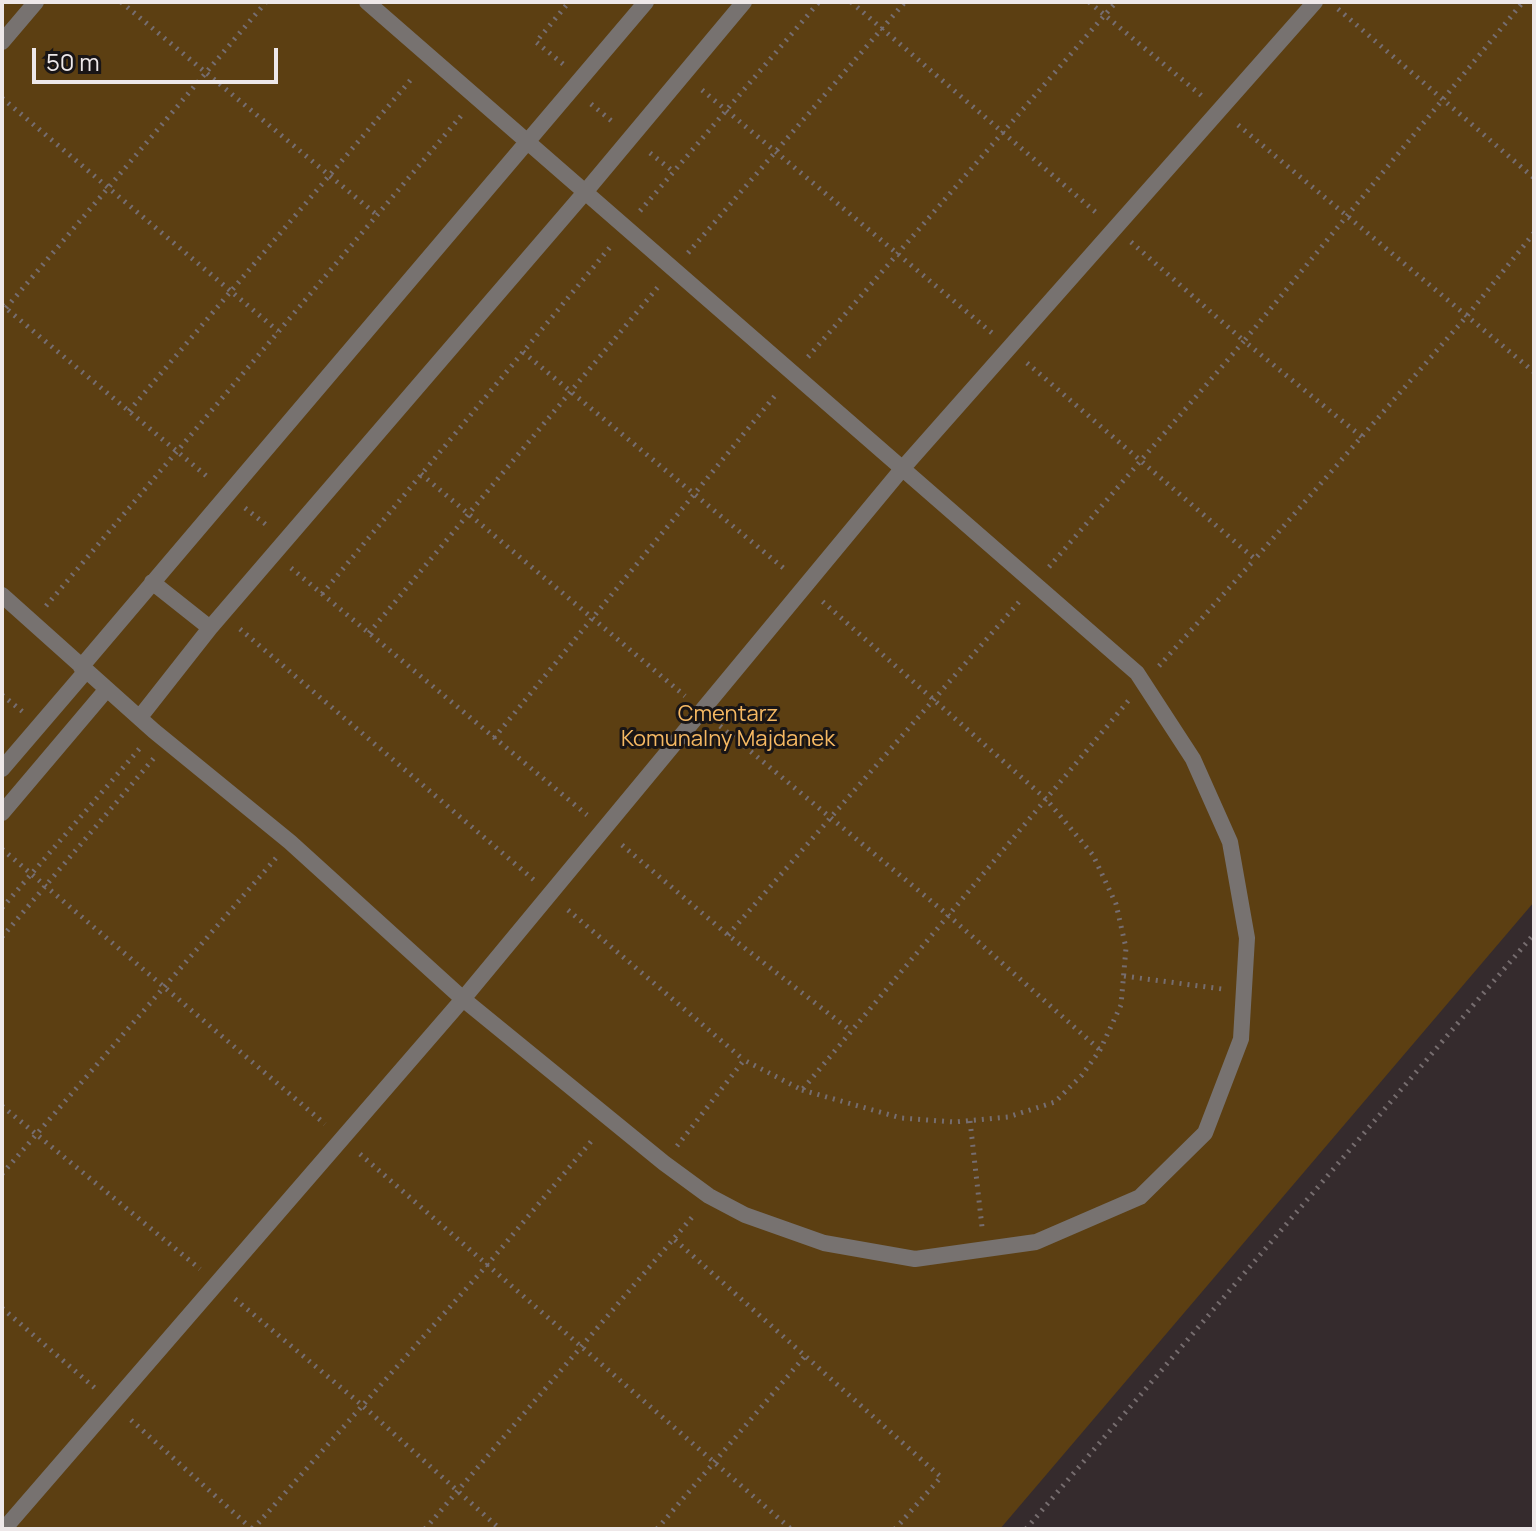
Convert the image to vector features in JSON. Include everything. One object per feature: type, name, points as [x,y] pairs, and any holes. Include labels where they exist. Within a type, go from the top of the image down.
[{"type":"street","points":[[2,42],[36,2]]},
{"type":"street","points":[[2,595],[34,620],[83,669],[161,736],[290,842],[463,999],[664,1163],[709,1196],[745,1215],[824,1243],[915,1259],[1036,1242],[1140,1197],[1205,1133],[1241,1039],[1247,938],[1230,842],[1193,759],[1137,673],[367,2]]},
{"type":"street","points":[[2,769],[152,582],[646,2]]},
{"type":"street","points":[[140,717],[210,628],[586,191],[744,2]]},
{"type":"street","points":[[4,1529],[463,999],[902,469],[1315,2]]},
{"type":"street","points":[[152,582],[210,628]]},
{"type":"street","points":[[2,813],[107,689]]},
{"type":"path","points":[[121,2],[377,215]]},
{"type":"path","points":[[176,451],[4,307],[266,2]]},
{"type":"path","points":[[569,2],[536,42],[580,78]]},
{"type":"path","points":[[322,594],[819,2]]},
{"type":"path","points":[[851,2],[1244,341],[1362,437]]},
{"type":"path","points":[[369,633],[569,392],[905,2]]},
{"type":"path","points":[[1089,2],[1534,372]]},
{"type":"path","points":[[494,738],[794,374],[1116,2]]},
{"type":"path","points":[[1329,2],[1534,178]]},
{"type":"path","points":[[728,935],[1244,341],[1523,2]]},
{"type":"path","points":[[129,411],[430,57]]},
{"type":"path","points":[[683,74],[1255,559]]},
{"type":"path","points":[[34,620],[477,97]]},
{"type":"path","points":[[2,98],[278,331]]},
{"type":"path","points":[[802,1090],[1143,684],[1362,437],[1534,233]]},
{"type":"path","points":[[223,614],[744,1060],[802,1090],[901,1118],[970,1121],[1008,1117],[1055,1102],[1082,1075],[1100,1050],[1121,1005],[1126,948],[1116,904],[1093,855],[1046,799],[805,586],[523,352]]},
{"type":"path","points":[[421,474],[948,915],[1100,1050]]},
{"type":"path","points":[[274,554],[728,935],[851,1031]]},
{"type":"path","points":[[2,908],[161,736]]},
{"type":"path","points":[[2,937],[47,886],[161,736]]},
{"type":"path","points":[[2,1174],[290,842]]},
{"type":"path","points":[[2,849],[343,1139],[791,1529]]},
{"type":"path","points":[[1026,1529],[1534,934]]},
{"type":"path","points":[[1124,976],[1244,992]]},
{"type":"path","points":[[664,1163],[744,1060]]},
{"type":"path","points":[[2,1106],[363,1406],[500,1529]]},
{"type":"path","points":[[253,1529],[488,1264],[610,1118]]},
{"type":"path","points":[[970,1121],[985,1249]]},
{"type":"path","points":[[425,1529],[675,1240],[709,1196]]},
{"type":"path","points":[[675,1240],[941,1477],[895,1529]]},
{"type":"path","points":[[657,1529],[805,1356]]},
{"type":"green space","name":"Cmentarz Komunalny Majdanek","points":[[2,2],[1534,2],[1534,902],[1000,1529],[2,1529]]}]
